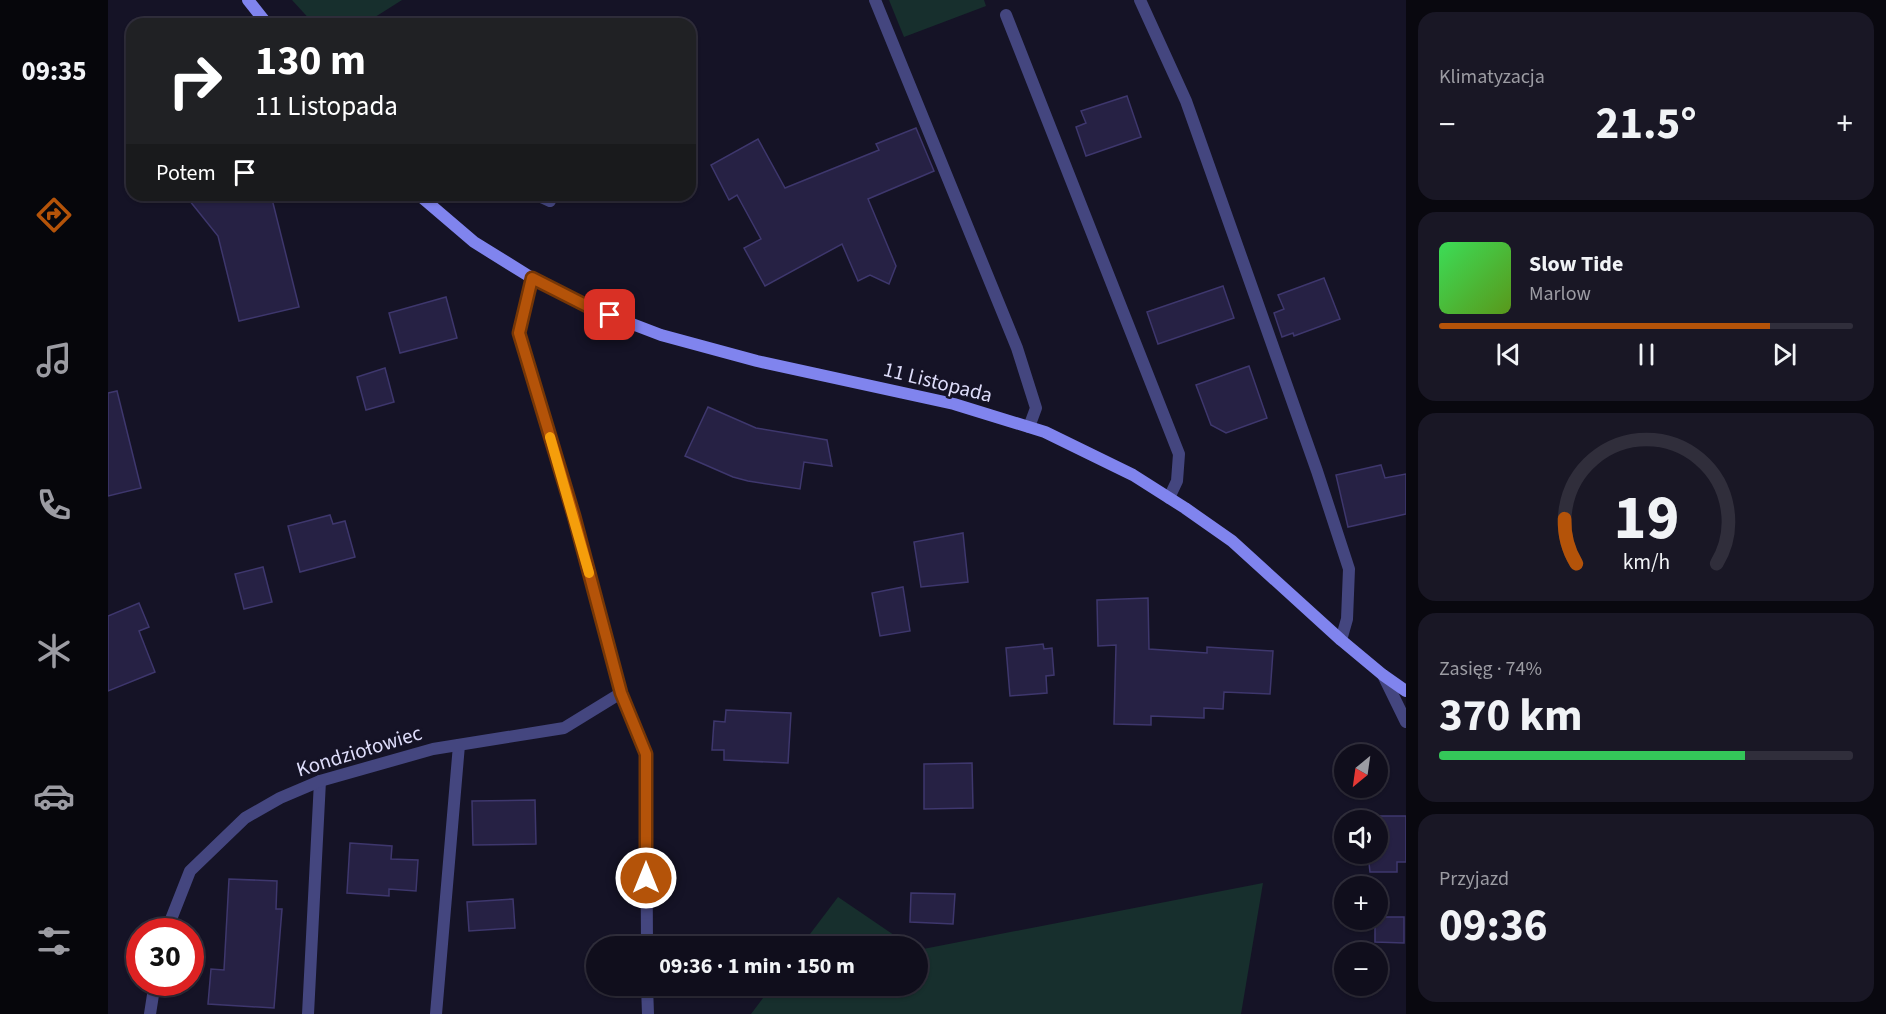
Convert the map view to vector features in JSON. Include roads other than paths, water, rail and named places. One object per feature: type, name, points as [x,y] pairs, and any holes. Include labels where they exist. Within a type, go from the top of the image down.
[{"type":"main road","points":[[248,0],[262,18]]},
{"type":"main road","name":"11 Listopada","points":[[426,201],[474,242],[532,278],[593,309],[662,335],[757,361],[954,404],[1029,427],[1045,432],[1132,475],[1232,541],[1341,640],[1406,691]]},
{"type":"street","points":[[875,0],[1017,348],[1036,408],[1029,427]]},
{"type":"street","points":[[1140,0],[1186,101],[1313,459],[1349,569],[1347,619],[1341,640]]},
{"type":"street","points":[[1006,15],[1179,454],[1177,480],[1169,498]]},
{"type":"street","points":[[532,278],[519,333],[574,516],[621,693],[646,754],[647,936]]},
{"type":"street","points":[[1383,675],[1406,722]]},
{"type":"street","name":"Kondziołowiec","points":[[172,918],[190,871],[245,818],[280,798],[320,781],[433,749],[564,728],[621,693]]},
{"type":"street","points":[[436,1014],[459,745]]},
{"type":"street","points":[[308,1014],[320,781]]},
{"type":"street","points":[[150,1014],[153,996]]},
{"type":"street","points":[[647,996],[648,1014]]}]
